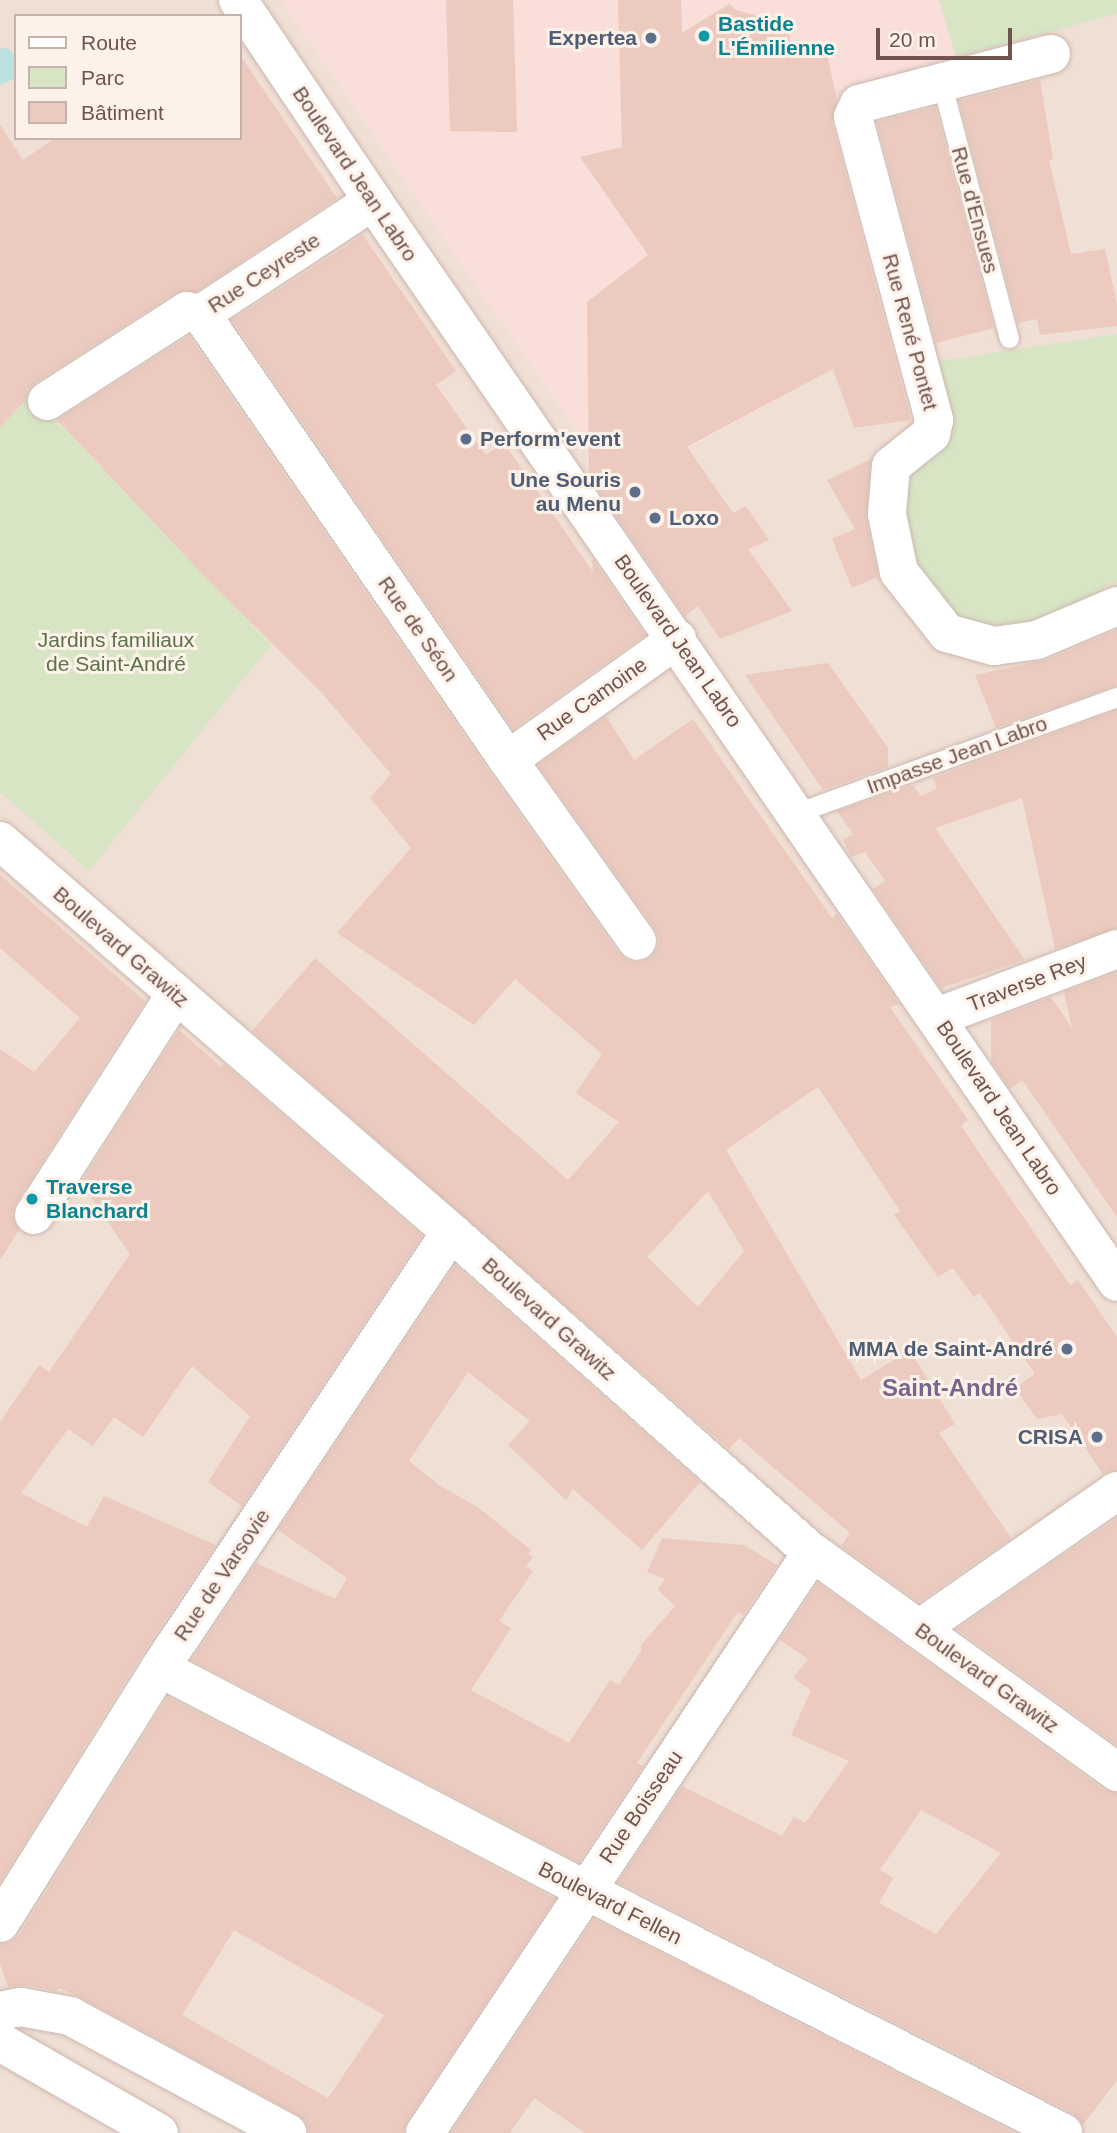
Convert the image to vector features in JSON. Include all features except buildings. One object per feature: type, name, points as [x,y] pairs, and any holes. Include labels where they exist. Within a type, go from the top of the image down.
[{"type":"street","name":"Boulevard Jean Labro","points":[[238,0],[373,201],[1117,1282]]},
{"type":"street","name":"Rue René Pontet","points":[[1051,54],[859,104],[853,117],[934,420],[931,433],[891,466],[887,514],[900,572],[947,633],[994,646],[1037,639],[1117,606]]},
{"type":"street","name":"Rue Ceyreste","points":[[47,401],[187,312],[201,314],[373,201]]},
{"type":"street","name":"Rue de Séon","points":[[201,314],[508,760],[637,941]]},
{"type":"street","name":"Rue Camoine","points":[[508,760],[677,639]]},
{"type":"street","name":"Boulevard Grawitz","points":[[0,841],[451,1232],[812,1552],[1117,1772]]},
{"type":"street","name":"Traverse Rey","points":[[937,1017],[1117,949]]},
{"type":"street","points":[[34,1215],[176,994]]},
{"type":"street","name":"Rue de Varsovie","points":[[0,1923],[160,1668],[451,1232]]},
{"type":"street","points":[[919,1629],[972,1589],[1117,1492]]},
{"type":"street","name":"Rue Boisseau","points":[[425,2133],[812,1552]]},
{"type":"street","name":"Boulevard Fellen","points":[[160,1668],[585,1890],[1063,2133]]},
{"type":"street","points":[[0,2011],[20,2007],[70,2016],[287,2133]]},
{"type":"street","points":[[0,2042],[159,2133]]},
{"type":"lane","name":"Rue d'Ensues","points":[[941,81],[1009,338]]},
{"type":"lane","name":"Impasse Jean Labro","points":[[796,813],[1117,697]]},
{"type":"shaded area","points":[[0,0],[281,0],[615,487],[833,369],[835,89],[1117,13],[1117,2133],[0,2133]]},
{"type":"shaded area","points":[[281,0],[1117,0],[1117,13],[835,89],[920,419],[877,425],[854,356],[615,487]]},
{"type":"green space","points":[[939,0],[1117,0],[1117,14],[956,57]]},
{"type":"green space","points":[[1117,334],[1117,584],[1110,582],[1076,614],[985,633],[958,620],[909,562],[901,480],[929,363]]},
{"type":"green space","name":"Jardins familiaux de Saint-André","points":[[0,362],[271,645],[89,871],[0,792]]},
{"type":"water","points":[[6,47],[14,53],[14,79],[0,85],[0,49]]},
{"type":"place","name":"Bastide L'Émilienne","points":[[704,36]]},
{"type":"place","name":"Expertea","points":[[651,38]]},
{"type":"place","name":"Perform'event","points":[[466,439]]},
{"type":"place","name":"Une Souris au Menu","points":[[635,492]]},
{"type":"place","name":"Loxo","points":[[655,518]]},
{"type":"place","name":"Traverse Blanchard","points":[[32,1199]]},
{"type":"place","name":"MMA de Saint-André","points":[[1067,1349]]},
{"type":"place","name":"CRISA","points":[[1097,1437]]},
{"type":"district","name":"Saint-André","points":[[950,1388]]}]
